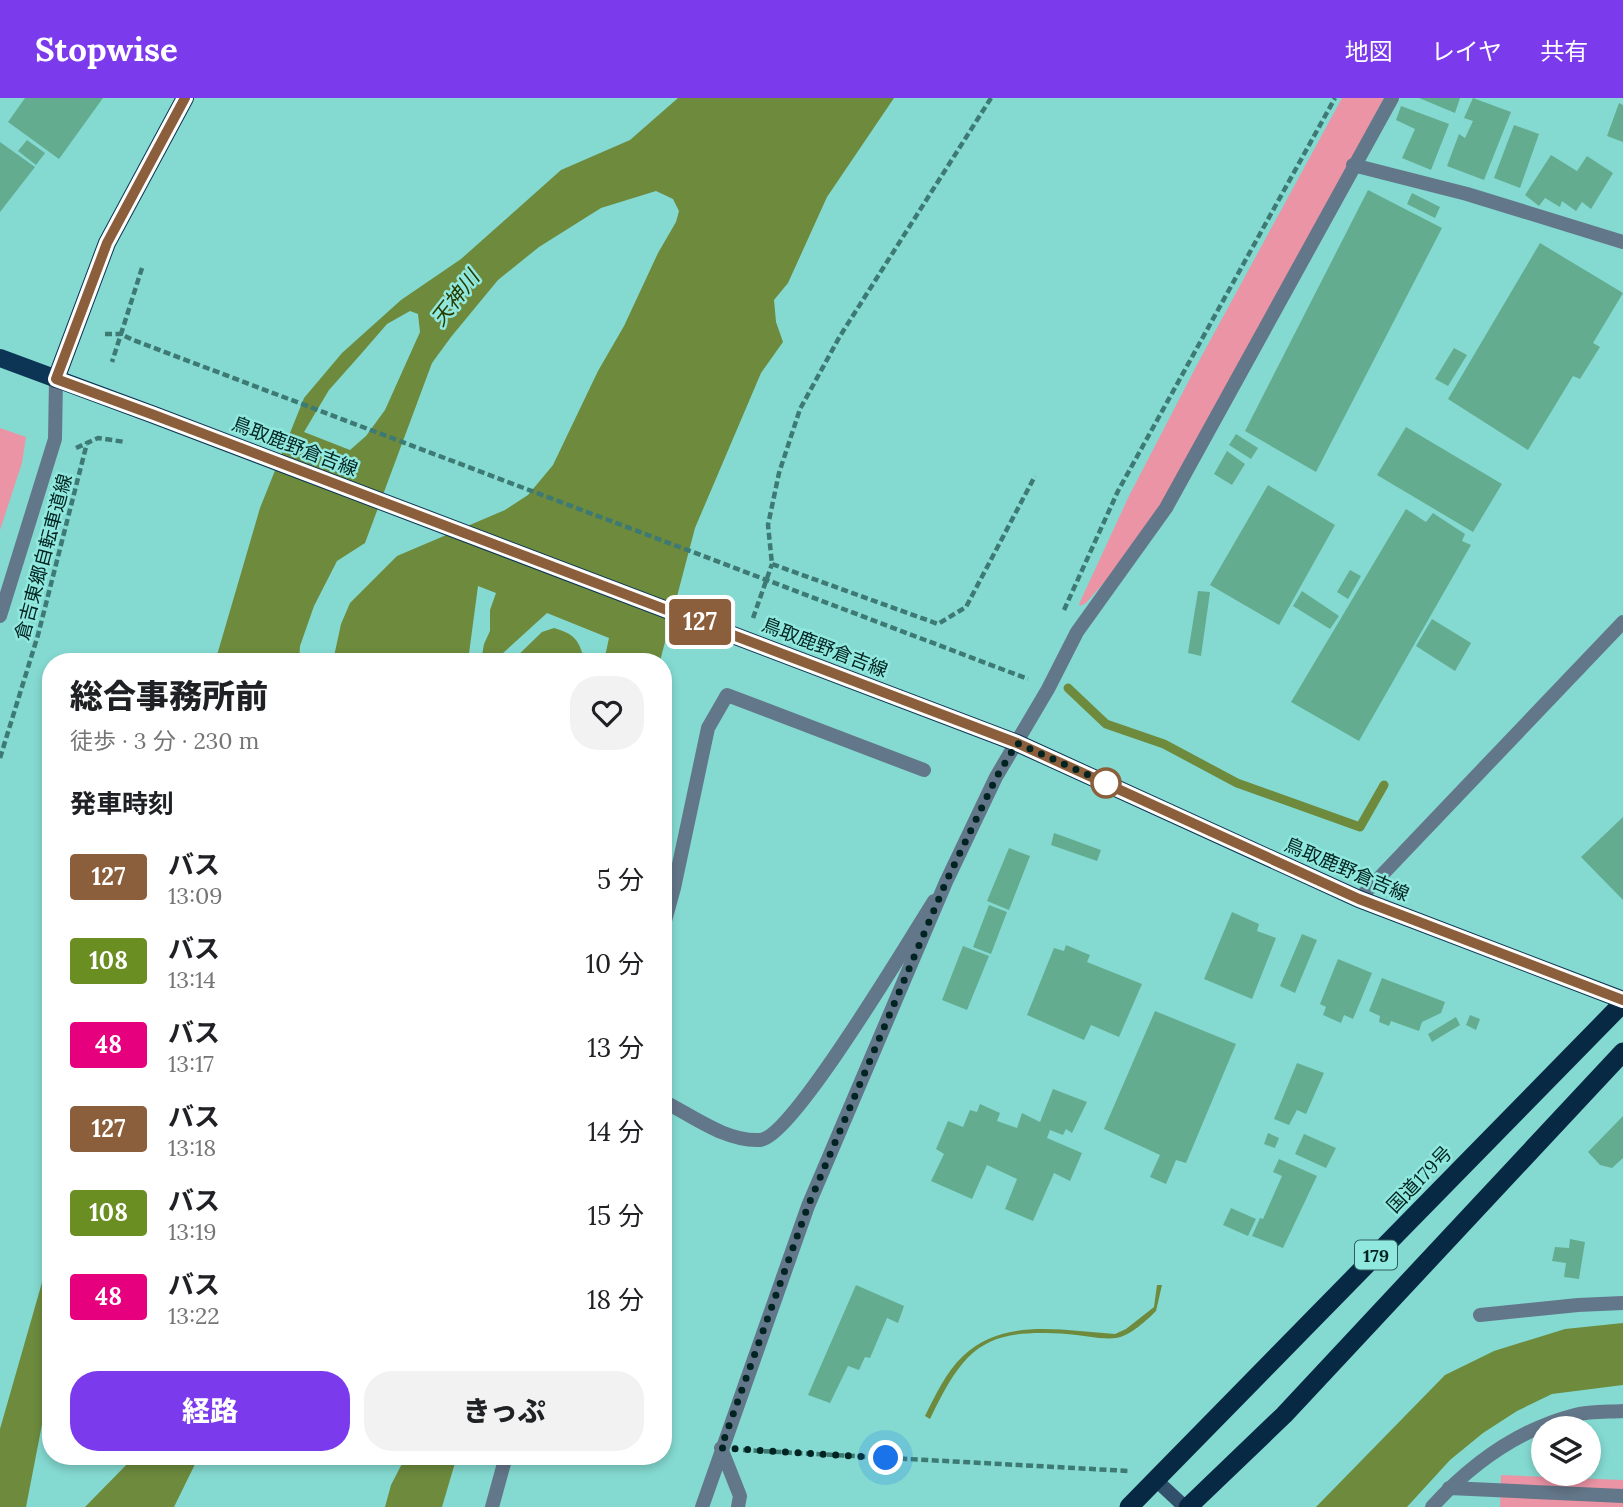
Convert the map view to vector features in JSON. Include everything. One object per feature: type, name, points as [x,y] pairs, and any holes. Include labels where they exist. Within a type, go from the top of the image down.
[{"type":"highway","name":"国道179号","points":[[1129,1507],[1623,1002]]},
{"type":"highway","name":"179","points":[[1186,1507],[1284,1415],[1623,1052]]},
{"type":"main road","points":[[56,379],[107,243],[185,98]]},
{"type":"main road","name":"鳥取鹿野倉吉線","points":[[0,358],[1017,743],[1359,899],[1623,1002]]},
{"type":"main road","points":[[1156,1480],[1186,1507]]},
{"type":"street","points":[[702,1507],[808,1206],[946,882],[996,778],[1077,632],[1166,508],[1392,98]]},
{"type":"street","points":[[1353,165],[1621,237]]},
{"type":"street","points":[[0,616],[55,439],[56,379]]},
{"type":"street","points":[[1359,899],[1623,622]]},
{"type":"street","points":[[672,895],[708,728],[727,695],[924,770]]},
{"type":"street","points":[[672,1106],[733,1138],[763,1140],[780,1128],[824,1073],[946,882]]},
{"type":"street","points":[[1480,1315],[1623,1303]]},
{"type":"street","points":[[1432,1507],[1480,1461],[1525,1433],[1576,1414],[1623,1411]]},
{"type":"street","points":[[721,1448],[740,1496],[738,1507]]},
{"type":"street","points":[[492,1507],[504,1465]]},
{"type":"street","points":[[1449,1488],[1623,1496]]},
{"type":"path","points":[[990,98],[840,336],[800,409],[779,473],[768,526],[772,564],[938,624],[966,607],[1035,477]]},
{"type":"path","points":[[1059,620],[1118,491],[1335,98]]},
{"type":"path","points":[[112,362],[142,268]]},
{"type":"path","points":[[105,334],[121,334],[1032,681]]},
{"type":"path","points":[[76,448],[98,438],[125,442]]},
{"type":"path","name":"倉吉東郷自転車道線","points":[[0,758],[38,635],[87,443]]},
{"type":"path","points":[[721,1448],[1132,1471]]},
{"type":"shaded area","points":[[1342,98],[1384,98],[1165,504],[1132,551],[1086,603],[1080,606],[1129,496]]},
{"type":"shaded area","points":[[0,428],[26,437],[22,463],[0,530]]},
{"type":"shaded area","points":[[1501,1475],[1531,1476],[1531,1486],[1601,1486],[1601,1479],[1623,1480],[1623,1507],[1500,1507]]},
{"type":"water","name":"天神川","points":[[678,98],[894,98],[827,197],[788,283],[774,300],[776,322],[783,342],[761,373],[695,528],[662,653],[606,653],[609,638],[547,613],[503,653],[482,653],[490,631],[490,610],[496,593],[478,586],[469,653],[335,653],[341,624],[350,603],[397,556],[505,510],[528,495],[553,465],[598,371],[624,326],[658,253],[676,222],[679,211],[673,199],[656,191],[601,208],[539,247],[498,280],[451,337],[432,363],[365,543],[337,561],[314,606],[300,653],[218,653],[260,508],[304,398],[342,353],[401,300],[461,259],[561,170],[630,140]],"holes":[[[410,311],[418,314],[420,332],[385,410],[366,436],[350,450],[304,432],[329,390],[387,324]]]},
{"type":"water","points":[[554,628],[567,633],[575,639],[582,653],[520,653],[542,632]]},
{"type":"water","points":[[42,1282],[42,1424],[26,1507],[0,1507],[0,1429]]},
{"type":"water","points":[[1157,1285],[1162,1285],[1156,1311],[1138,1327],[1121,1337],[1016,1334],[981,1347],[967,1358],[955,1374],[930,1419],[925,1416],[951,1369],[979,1344],[1015,1331],[1035,1329],[1115,1334],[1126,1329],[1154,1307]]},
{"type":"water","points":[[1623,1323],[1623,1385],[1552,1394],[1517,1411],[1483,1433],[1450,1460],[1407,1507],[1316,1507],[1445,1375],[1494,1351],[1565,1329]]},
{"type":"water","points":[[126,1465],[195,1465],[174,1507],[85,1507]]},
{"type":"water","points":[[401,1465],[454,1465],[442,1507],[385,1507],[391,1485]]},
{"type":"building","points":[[25,98],[103,98],[59,159],[8,122]]},
{"type":"building","points":[[1419,98],[1460,98],[1455,113]]},
{"type":"building","points":[[1473,98],[1511,112],[1484,180],[1447,166],[1459,134],[1465,138],[1473,121],[1464,118]]},
{"type":"building","points":[[1619,103],[1623,105],[1623,142],[1607,136]]},
{"type":"building","points":[[1401,106],[1449,124],[1431,170],[1402,158],[1415,129],[1396,120]]},
{"type":"building","points":[[1514,125],[1539,134],[1520,188],[1494,178]]},
{"type":"building","points":[[27,140],[45,153],[36,165],[18,151]]},
{"type":"building","points":[[0,142],[35,167],[0,212]]},
{"type":"building","points":[[1551,155],[1577,171],[1587,156],[1613,173],[1591,209],[1582,202],[1576,211],[1562,201],[1560,207],[1545,198],[1539,206],[1525,195]]},
{"type":"building","points":[[1368,190],[1442,228],[1316,472],[1245,431]]},
{"type":"building","points":[[1412,193],[1440,207],[1435,218],[1407,204]]},
{"type":"building","points":[[1540,243],[1623,293],[1593,343],[1600,347],[1580,379],[1573,376],[1528,450],[1448,399]]},
{"type":"building","points":[[1454,348],[1467,355],[1448,386],[1435,379]]},
{"type":"building","points":[[1406,427],[1502,484],[1473,532],[1377,475]]},
{"type":"building","points":[[1236,434],[1258,448],[1251,459],[1229,445]]},
{"type":"building","points":[[1227,451],[1245,464],[1232,485],[1214,474]]},
{"type":"building","points":[[1268,485],[1335,525],[1279,625],[1210,585]]},
{"type":"building","points":[[1406,509],[1426,522],[1433,513],[1465,534],[1462,541],[1471,545],[1359,741],[1291,702]]},
{"type":"building","points":[[1350,570],[1361,576],[1348,599],[1337,592]]},
{"type":"building","points":[[1198,591],[1210,592],[1201,656],[1188,653]]},
{"type":"building","points":[[1302,591],[1339,616],[1330,629],[1293,606]]},
{"type":"building","points":[[1432,619],[1471,643],[1455,671],[1416,646]]},
{"type":"building","points":[[1623,817],[1623,900],[1581,857]]},
{"type":"building","points":[[1054,833],[1101,850],[1097,861],[1051,845]]},
{"type":"building","points":[[1009,848],[1030,856],[1009,910],[987,901]]},
{"type":"building","points":[[989,905],[1007,912],[991,954],[973,947]]},
{"type":"building","points":[[1232,912],[1259,924],[1257,931],[1276,938],[1252,999],[1204,979]]},
{"type":"building","points":[[1302,934],[1317,940],[1295,993],[1280,986]]},
{"type":"building","points":[[1066,945],[1090,955],[1087,962],[1142,984],[1119,1037],[1091,1025],[1084,1040],[1027,1015],[1054,948],[1064,951]]},
{"type":"building","points":[[963,946],[989,956],[967,1010],[942,1000]]},
{"type":"building","points":[[1338,959],[1372,973],[1353,1019],[1344,1015],[1341,1023],[1323,1015],[1326,1007],[1320,1004]]},
{"type":"building","points":[[1382,978],[1445,1002],[1441,1013],[1422,1022],[1419,1031],[1391,1021],[1389,1026],[1379,1022],[1380,1016],[1369,1011]]},
{"type":"building","points":[[1155,1011],[1236,1044],[1186,1163],[1176,1160],[1166,1184],[1150,1177],[1160,1155],[1104,1129]]},
{"type":"building","points":[[1470,1015],[1480,1019],[1476,1030],[1466,1025]]},
{"type":"building","points":[[1456,1017],[1460,1025],[1432,1042],[1428,1034]]},
{"type":"building","points":[[1297,1063],[1324,1073],[1306,1114],[1297,1110],[1289,1125],[1274,1119]]},
{"type":"building","points":[[1053,1089],[1087,1102],[1072,1133],[1066,1129],[1063,1135],[1050,1130],[1047,1138],[1082,1153],[1070,1181],[1054,1173],[1033,1221],[1005,1209],[1017,1179],[987,1165],[972,1199],[931,1181],[944,1154],[936,1149],[948,1121],[963,1127],[970,1110],[977,1112],[980,1104],[1000,1113],[997,1121],[1017,1128],[1022,1113],[1040,1122]]},
{"type":"building","points":[[1623,1116],[1623,1158],[1612,1168],[1600,1165],[1588,1152]]},
{"type":"building","points":[[1268,1133],[1279,1138],[1275,1148],[1264,1144]]},
{"type":"building","points":[[1304,1134],[1336,1148],[1326,1168],[1295,1154]]},
{"type":"building","points":[[1279,1159],[1317,1176],[1283,1248],[1252,1236],[1260,1218],[1263,1219],[1282,1176],[1273,1172]]},
{"type":"building","points":[[1231,1208],[1256,1219],[1248,1236],[1223,1225]]},
{"type":"building","points":[[1570,1239],[1585,1242],[1579,1279],[1564,1277],[1566,1263],[1552,1261],[1555,1247],[1569,1248]]},
{"type":"building","points":[[856,1285],[904,1306],[898,1323],[887,1318],[870,1358],[865,1357],[859,1370],[848,1366],[830,1403],[808,1395]]},
{"type":"waterway","points":[[1068,688],[1106,724],[1164,744],[1237,783],[1360,827],[1384,785]]},
{"type":"bus line","name":"127","points":[[185,98],[107,243],[56,379],[1017,743],[1359,899],[1623,1000]]},
{"type":"route","points":[[886,1458],[721,1448],[808,1206],[946,882],[996,778],[1017,743],[1115,787],[1106,783]]}]
